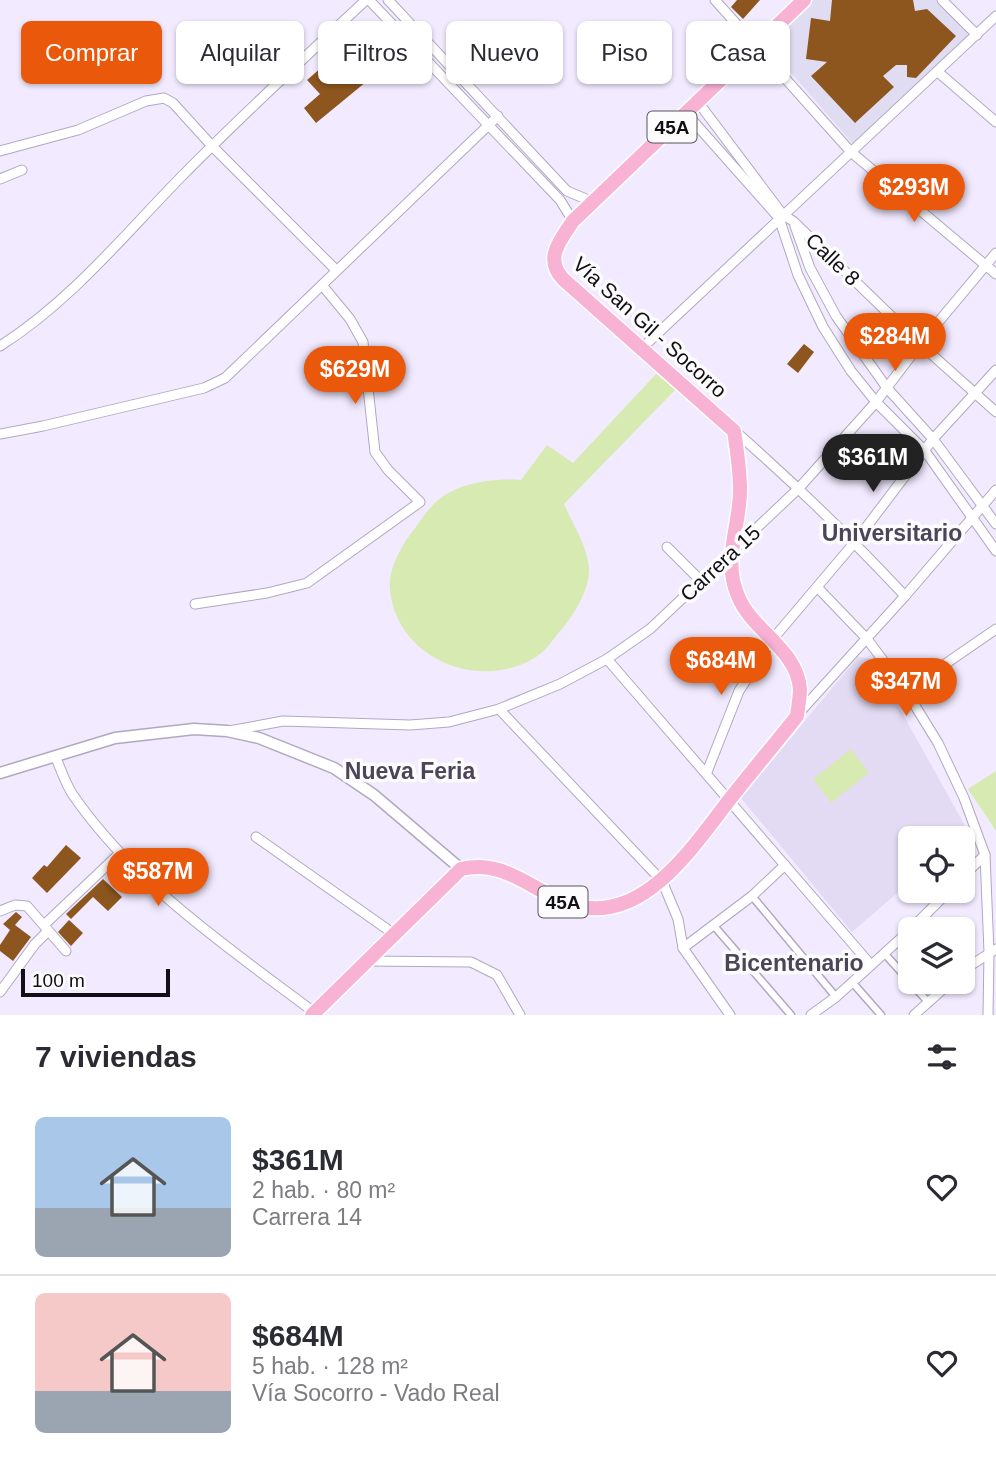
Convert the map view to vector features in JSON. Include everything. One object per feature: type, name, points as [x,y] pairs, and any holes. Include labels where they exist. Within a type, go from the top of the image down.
[{"type":"highway","name":"Vía San Gil - Socorro","points":[[782,21],[804,0]]},
{"type":"highway","name":"Vía San Gil - Socorro","points":[[717,84],[573,221],[556,246],[553,262],[555,272],[734,431]]},
{"type":"highway","points":[[734,431],[740,491],[737,525],[730,554],[731,571],[737,596],[749,617],[788,658],[796,673],[800,690],[797,716]]},
{"type":"highway","name":"45A","points":[[461,869],[475,865],[495,867],[565,902],[594,910],[625,903],[662,881],[686,857],[797,716]]},
{"type":"highway","points":[[314,1014],[461,869]]},
{"type":"street","points":[[0,346],[26,330],[57,304],[212,146],[367,0],[560,200],[573,221]]},
{"type":"street","points":[[387,0],[567,191],[593,202]]},
{"type":"street","points":[[715,0],[734,21]]},
{"type":"street","points":[[942,0],[977,35]]},
{"type":"street","points":[[641,349],[996,16]]},
{"type":"street","points":[[938,72],[996,122]]},
{"type":"street","points":[[790,84],[850,152],[996,274]]},
{"type":"street","points":[[0,152],[78,130],[146,101],[164,98],[173,103],[212,146],[336,270]]},
{"type":"street","points":[[698,102],[781,217],[798,275],[823,327],[851,370],[876,402],[925,451],[996,551]]},
{"type":"street","points":[[686,113],[781,217]]},
{"type":"street","points":[[0,434],[204,388],[225,378],[498,116]]},
{"type":"street","points":[[0,179],[22,170]]},
{"type":"street","name":"Calle 8","points":[[781,217],[793,221],[920,344],[996,412]]},
{"type":"street","points":[[793,221],[810,268],[836,316],[887,388],[933,439],[996,524]]},
{"type":"street","name":"Carrera 15","points":[[228,731],[283,721],[410,725],[449,722],[499,709],[560,684],[607,659],[650,629],[799,488],[876,402],[920,344],[996,253]]},
{"type":"street","points":[[195,604],[277,591],[307,583],[420,502],[388,470],[375,452],[363,342],[350,319],[322,285]]},
{"type":"street","points":[[823,327],[836,316]]},
{"type":"street","points":[[707,772],[739,691],[772,640],[855,542],[933,439],[996,370]]},
{"type":"street","points":[[734,431],[855,542],[905,596]]},
{"type":"street","points":[[797,716],[996,490]]},
{"type":"street","points":[[667,547],[701,581]]},
{"type":"street","points":[[818,588],[867,639],[906,691],[938,743],[959,787],[985,855],[993,951],[988,1015]]},
{"type":"street","points":[[906,691],[996,629]]},
{"type":"street","points":[[607,659],[871,965]]},
{"type":"street","points":[[499,709],[662,881],[678,919],[683,948],[730,1015]]},
{"type":"street","points":[[0,773],[115,738],[194,729],[228,731],[259,738],[334,768],[374,795],[461,869]]},
{"type":"street","points":[[55,757],[72,793],[120,853],[201,927],[314,1014]]},
{"type":"street","points":[[256,837],[394,934]]},
{"type":"street","points":[[0,992],[46,928],[120,853]]},
{"type":"street","points":[[975,865],[985,855]]},
{"type":"street","points":[[683,948],[715,927],[785,865]]},
{"type":"street","points":[[752,896],[835,997]]},
{"type":"street","points":[[925,917],[939,903]]},
{"type":"street","points":[[0,911],[21,904],[30,909],[66,951]]},
{"type":"street","points":[[715,927],[791,1015]]},
{"type":"street","points":[[816,1014],[898,942]]},
{"type":"street","points":[[975,963],[993,951]]},
{"type":"street","points":[[884,953],[929,1003]]},
{"type":"street","points":[[366,961],[471,962],[497,975],[520,1015]]},
{"type":"street","points":[[852,982],[881,1015]]},
{"type":"street","points":[[914,1015],[938,994]]},
{"type":"shaded area","points":[[813,0],[935,0],[970,36],[853,144],[790,71],[790,22]]},
{"type":"shaded area","points":[[858,657],[872,659],[965,826],[898,826],[898,892],[852,932],[741,798]]},
{"type":"green space","points":[[656,374],[676,389],[564,504],[586,551],[589,576],[576,609],[548,646],[535,658],[523,664],[491,671],[455,667],[424,650],[401,624],[393,607],[390,582],[400,551],[429,509],[441,498],[462,487],[486,481],[521,480],[547,445],[573,463]]},
{"type":"green space","points":[[851,749],[869,773],[831,803],[813,779]]},
{"type":"green space","points":[[996,771],[996,831],[968,789]]},
{"type":"building","points":[[737,0],[760,0],[743,19],[731,7]]},
{"type":"building","points":[[832,0],[913,0],[915,11],[927,9],[956,36],[916,78],[907,77],[907,65],[896,65],[883,76],[894,87],[855,123],[811,76],[827,62],[806,59],[811,18],[830,21]]},
{"type":"building","points":[[318,70],[318,84],[363,84],[316,123],[304,108],[320,94],[307,80]]},
{"type":"building","points":[[804,344],[814,352],[798,373],[787,364]]},
{"type":"building","points":[[66,845],[81,858],[47,893],[32,878],[44,865],[47,867]]},
{"type":"building","points":[[103,879],[122,897],[108,911],[93,897],[71,919],[66,914]]},
{"type":"building","points":[[16,912],[22,917],[15,925],[31,937],[13,961],[0,951],[0,945],[10,930],[3,924]]},
{"type":"building","points":[[69,920],[83,933],[71,946],[58,932]]},
{"type":"district","name":"Universitario","points":[[892,533]]},
{"type":"district","name":"Nueva Feria","points":[[410,771]]},
{"type":"district","name":"Bicentenario","points":[[794,963]]}]
